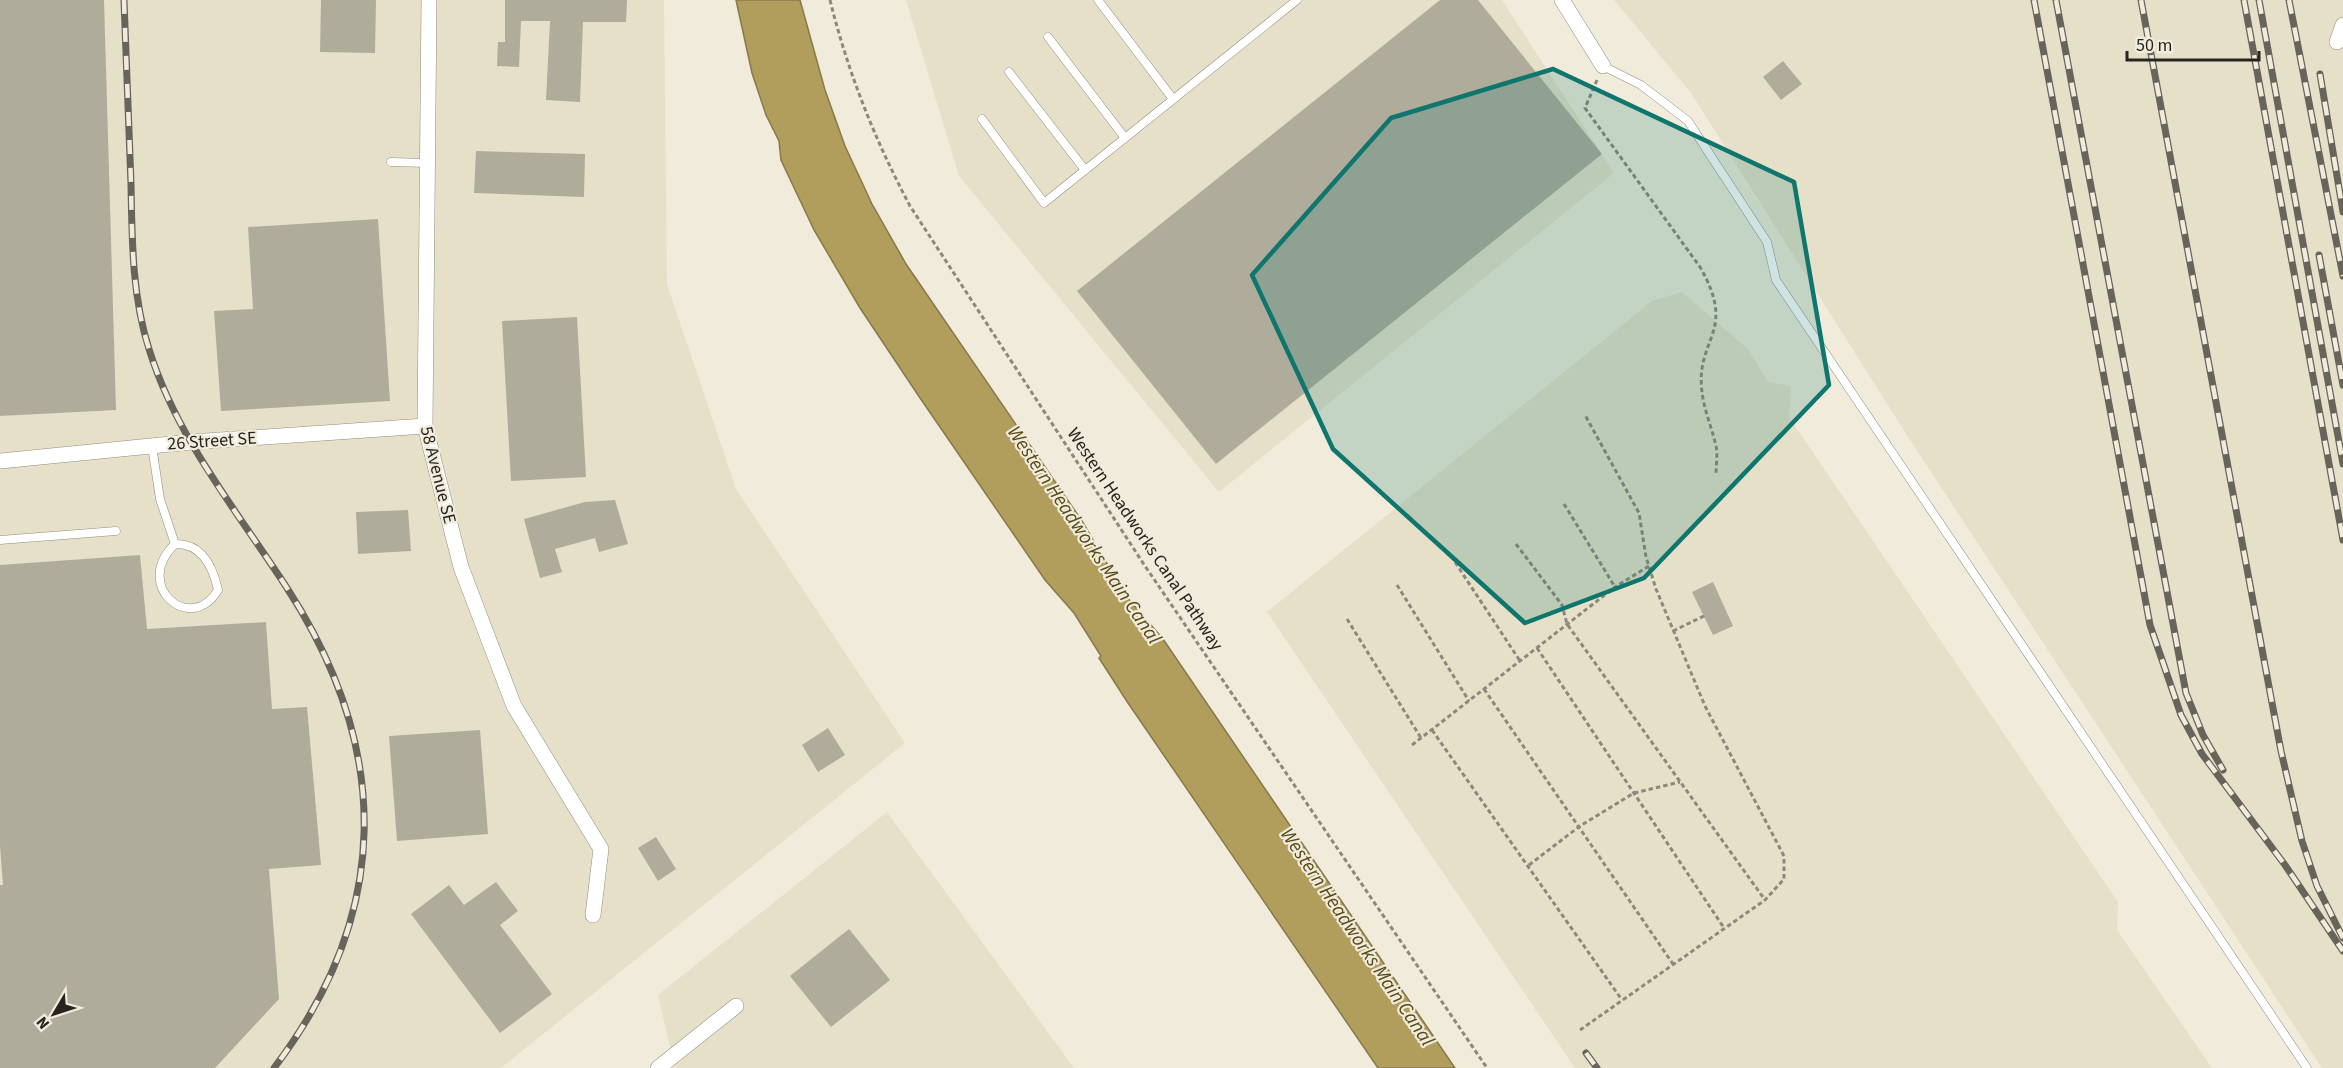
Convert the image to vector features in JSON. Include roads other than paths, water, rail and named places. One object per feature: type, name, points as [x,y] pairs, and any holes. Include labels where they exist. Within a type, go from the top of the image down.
[{"type":"street","name":"58 Avenue SE","points":[[429,0],[425,426],[461,567],[513,706],[601,849],[593,915]]},
{"type":"street","points":[[1562,0],[1603,66]]},
{"type":"street","points":[[2337,42],[2343,25]]},
{"type":"street","name":"26 Street SE","points":[[0,461],[152,446],[425,426]]},
{"type":"street","points":[[657,1068],[736,1006]]},
{"type":"lane","points":[[1098,0],[1173,99]]},
{"type":"lane","points":[[982,119],[1044,203],[1297,0]]},
{"type":"lane","points":[[1048,36],[1125,138]]},
{"type":"lane","points":[[1603,66],[1641,85],[1688,121],[1767,242],[1776,280],[2307,1068]]},
{"type":"lane","points":[[1010,72],[1085,170]]},
{"type":"lane","points":[[391,162],[427,163]]},
{"type":"lane","points":[[152,446],[160,499],[175,544]]},
{"type":"lane","points":[[0,540],[116,531]]},
{"type":"lane","points":[[175,544],[186,544],[195,550],[207,559],[214,572],[218,590],[206,604],[191,608],[180,606],[167,600],[161,591],[160,580],[164,561],[167,551],[175,544]]},
{"type":"water","name":"Western Headworks Main Canal","points":[[736,0],[800,0],[825,90],[845,146],[872,204],[906,264],[1082,521],[1126,596],[1163,639],[1455,1068],[1378,1068],[1128,703],[1074,613],[1045,580],[918,395],[860,308],[814,230],[781,160],[779,141],[766,115],[752,73]]},
{"type":"railway","points":[[124,0],[134,268],[139,309],[149,349],[175,413],[191,443],[287,588],[321,649],[346,710],[360,770],[364,831],[358,891],[341,950],[313,1010],[274,1068]]},
{"type":"railway","points":[[2034,0],[2150,625],[2181,715],[2202,754],[2285,865],[2343,951]]},
{"type":"railway","points":[[2056,0],[2186,693],[2203,735],[2223,770]]},
{"type":"railway","points":[[2141,0],[2281,751],[2302,841],[2317,886],[2343,938]]},
{"type":"railway","points":[[2244,0],[2343,540]]},
{"type":"railway","points":[[2259,0],[2343,464]]},
{"type":"railway","points":[[2289,0],[2343,276]]},
{"type":"railway","points":[[2320,74],[2343,212]]},
{"type":"railway","points":[[2319,255],[2343,385]]},
{"type":"railway","points":[[1586,1053],[1597,1068]]}]
